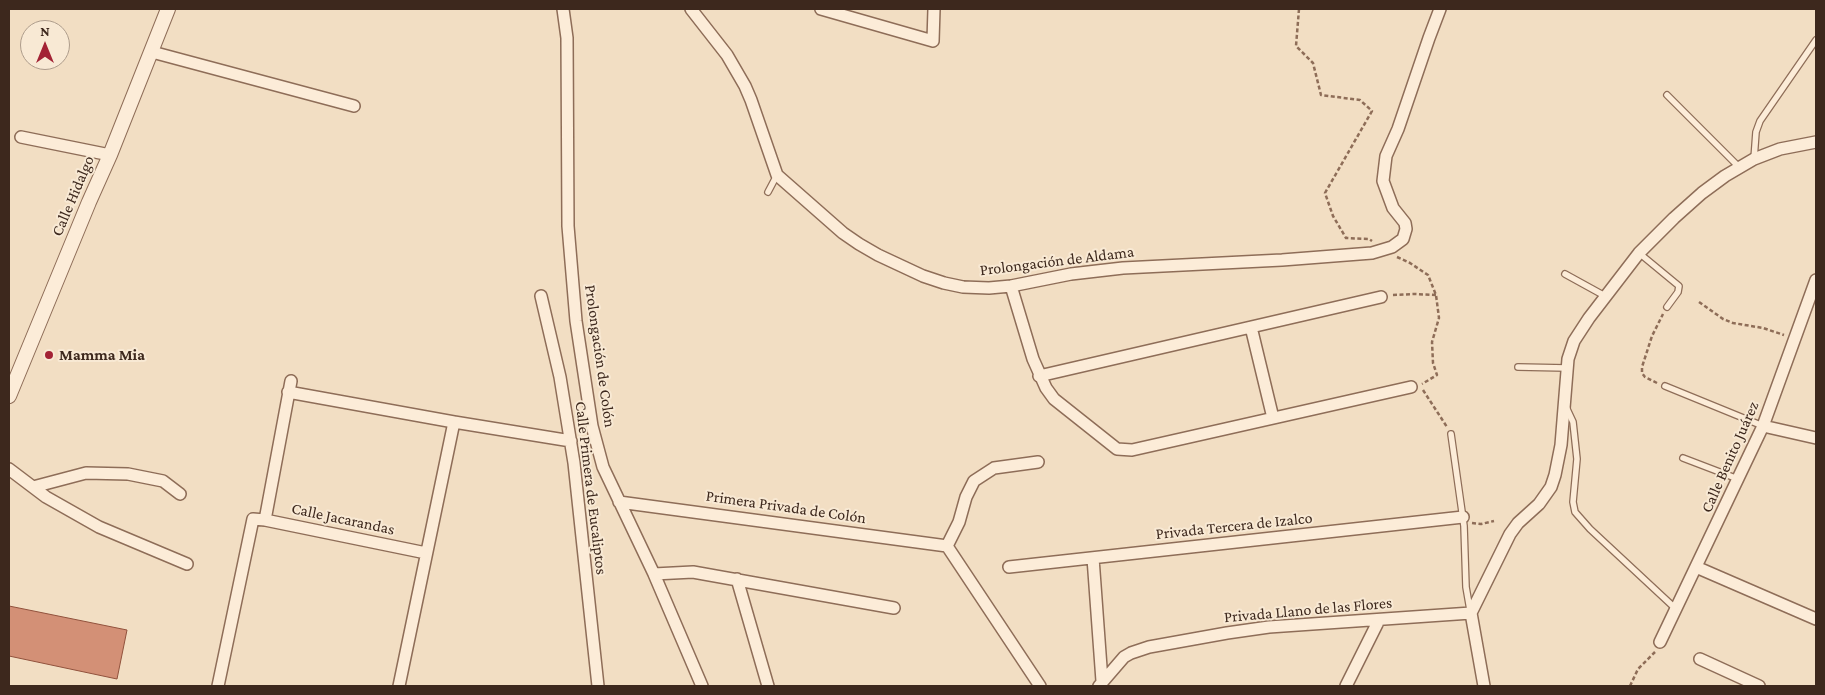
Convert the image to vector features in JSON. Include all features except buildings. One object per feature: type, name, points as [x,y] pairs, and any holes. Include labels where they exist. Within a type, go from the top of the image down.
[{"type":"street","name":"Calle Hidalgo","points":[[9,396],[110,155],[168,9]]},
{"type":"street","name":"Prolongación de Colón","points":[[563,9],[567,48],[568,226],[576,322],[592,426],[603,467],[654,574],[702,686]]},
{"type":"street","points":[[691,9],[727,55],[745,86],[752,100],[777,175]]},
{"type":"street","points":[[821,9],[933,41],[934,9]]},
{"type":"street","name":"Prolongación de Aldama","points":[[777,175],[859,244],[901,266],[930,278],[963,287],[989,288],[1011,286],[1071,274],[1123,268],[1282,260],[1382,251],[1400,242],[1406,233],[1405,223],[1393,208],[1383,181],[1386,156],[1398,129],[1440,9]]},
{"type":"street","points":[[152,52],[354,106]]},
{"type":"street","points":[[21,137],[110,155]]},
{"type":"street","points":[[1484,686],[1471,613],[1510,534],[1539,504],[1551,487],[1558,460],[1567,368],[1570,349],[1574,341],[1605,296],[1640,253],[1702,193],[1739,167],[1754,159],[1780,149],[1816,142]]},
{"type":"street","name":"Calle Benito Juárez","points":[[1660,642],[1763,426],[1816,280]]},
{"type":"street","points":[[1011,286],[1033,359],[1046,388],[1054,399],[1112,446],[1124,450],[1411,387]]},
{"type":"street","name":"Calle Primera de Eucaliptos","points":[[540,296],[560,377],[570,441],[598,686]]},
{"type":"street","points":[[1039,376],[1381,297]]},
{"type":"street","points":[[1251,327],[1273,418]]},
{"type":"street","points":[[266,520],[289,386],[454,422],[570,441]]},
{"type":"street","points":[[399,686],[454,422]]},
{"type":"street","points":[[1763,426],[1816,438]]},
{"type":"street","points":[[1038,462],[994,468],[974,481],[966,497],[959,522],[947,546],[1040,686]]},
{"type":"street","points":[[9,469],[46,497],[99,527],[187,564]]},
{"type":"street","points":[[33,487],[86,473],[128,474],[163,481],[180,494]]},
{"type":"street","name":"Primera Privada de Colón","points":[[619,502],[947,546]]},
{"type":"street","name":"Calle Jacarandas","points":[[218,686],[253,519],[266,520],[426,553]]},
{"type":"street","name":"Privada Tercera de Izalco","points":[[1009,567],[1466,520]]},
{"type":"street","points":[[1093,558],[1100,684]]},
{"type":"street","points":[[1696,567],[1816,619]]},
{"type":"street","points":[[654,574],[692,572],[894,608]]},
{"type":"street","points":[[737,579],[768,686]]},
{"type":"street","name":"Privada Llano de las Flores","points":[[1100,684],[1124,657],[1131,652],[1149,647],[1269,627],[1471,613]]},
{"type":"street","points":[[1346,686],[1379,620]]},
{"type":"street","points":[[1700,658],[1759,686]]},
{"type":"lane","points":[[1754,159],[1756,132],[1760,121],[1816,40]]},
{"type":"lane","points":[[1667,95],[1739,167]]},
{"type":"lane","points":[[768,192],[777,175]]},
{"type":"lane","points":[[1640,253],[1679,286],[1678,292],[1667,306]]},
{"type":"lane","points":[[1565,274],[1605,296]]},
{"type":"lane","points":[[1518,367],[1567,368]]},
{"type":"lane","points":[[1665,386],[1763,426]]},
{"type":"lane","points":[[1564,403],[1572,422],[1577,459],[1573,502],[1575,512],[1590,529],[1676,609]]},
{"type":"lane","points":[[1451,434],[1466,520],[1466,586],[1471,613]]},
{"type":"lane","points":[[1682,458],[1738,479]]},
{"type":"path","points":[[1299,9],[1296,46],[1313,63],[1321,95],[1360,100],[1372,112],[1325,193],[1333,216],[1346,238],[1369,238],[1382,251],[1410,263],[1428,275],[1436,294],[1439,318],[1432,342],[1433,363],[1437,375],[1420,386],[1432,401],[1451,434]]},
{"type":"path","points":[[1381,297],[1400,294],[1436,294]]},
{"type":"path","points":[[1699,302],[1724,320],[1763,328],[1795,339]]},
{"type":"path","points":[[1665,386],[1645,377],[1642,373],[1642,366],[1652,336],[1667,306]]},
{"type":"path","points":[[1466,520],[1482,524],[1494,521]]},
{"type":"path","points":[[1630,686],[1638,669],[1652,656]]},
{"type":"place","name":"Mamma Mia","points":[[49,355]]}]
